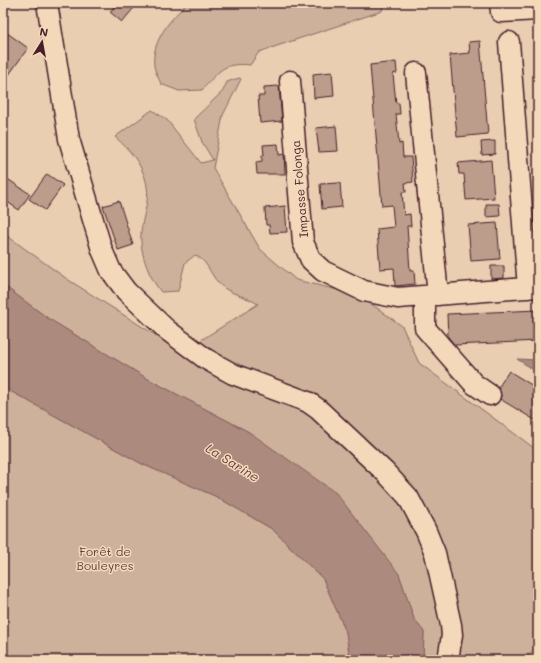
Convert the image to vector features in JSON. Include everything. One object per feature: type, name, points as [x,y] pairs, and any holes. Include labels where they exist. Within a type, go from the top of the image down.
[{"type":"street","points":[[47,3],[70,139],[84,193],[111,271],[126,291],[193,350],[233,374],[308,402],[318,409],[400,486],[417,512],[435,553],[451,625],[452,635],[448,660]]},
{"type":"street","points":[[500,3],[501,12],[538,10]]},
{"type":"street","name":"Impasse Folonga","points":[[290,81],[303,242],[311,260],[323,271],[364,291],[398,298],[533,288],[509,42]]},
{"type":"street","points":[[416,73],[431,295],[424,323],[427,332],[473,384],[490,394]]},
{"type":"green space","points":[[188,3],[384,3],[382,11],[259,52],[250,65],[234,65],[222,69],[202,90],[179,91],[161,84],[154,66],[154,57],[159,39],[169,23]]},
{"type":"green space","points":[[239,78],[241,79],[223,115],[213,168],[260,249],[296,280],[359,295],[402,326],[419,363],[538,451],[538,644],[525,660],[423,660],[424,632],[414,619],[399,574],[249,432],[148,379],[49,319],[3,285],[3,233],[67,279],[182,352],[258,304],[224,288],[215,279],[204,262],[195,255],[185,263],[178,291],[161,292],[153,281],[147,268],[141,241],[141,231],[148,191],[146,182],[134,157],[115,137],[152,110],[167,120],[201,163],[213,160],[202,142],[194,119],[223,91],[227,82]]},
{"type":"green space","name":"Forêt de Bouleyres","points":[[3,387],[142,464],[217,497],[272,529],[323,579],[346,632],[350,660],[3,660]]},
{"type":"water","name":"La Sarine","points":[[3,285],[49,319],[148,379],[249,432],[336,493],[399,574],[414,619],[424,632],[423,660],[350,660],[346,632],[323,579],[272,529],[217,497],[142,464],[3,387]]},
{"type":"water","points":[[517,359],[538,360],[538,373],[537,372]]},
{"type":"building","points":[[117,3],[138,3],[122,22],[110,12]]},
{"type":"building","points":[[3,30],[28,48],[3,83]]},
{"type":"building","points":[[480,41],[488,134],[457,137],[450,55],[470,53],[469,42]]},
{"type":"building","points":[[396,62],[397,73],[393,74],[396,103],[399,103],[400,114],[396,114],[399,144],[402,143],[403,157],[411,157],[413,182],[405,183],[406,192],[402,192],[404,215],[410,214],[411,226],[407,226],[410,271],[414,271],[415,284],[395,286],[394,268],[380,269],[377,229],[394,227],[392,205],[382,206],[370,65]]},
{"type":"building","points":[[332,72],[334,96],[314,98],[313,74]]},
{"type":"building","points":[[279,86],[282,121],[260,123],[258,96],[264,96],[264,87]]},
{"type":"building","points":[[336,126],[338,151],[319,152],[316,128]]},
{"type":"building","points":[[495,141],[495,154],[482,155],[481,142]]},
{"type":"building","points":[[278,144],[279,155],[284,154],[285,174],[257,174],[256,162],[262,161],[262,155],[264,155],[263,145]]},
{"type":"building","points":[[491,160],[494,198],[466,200],[464,174],[459,174],[458,163]]},
{"type":"building","points":[[47,174],[63,185],[45,210],[29,199]]},
{"type":"building","points":[[3,176],[30,194],[19,210],[3,199]]},
{"type":"building","points":[[340,183],[342,207],[322,209],[320,184]]},
{"type":"building","points":[[119,201],[133,245],[118,250],[103,206]]},
{"type":"building","points":[[486,204],[499,204],[500,216],[486,217]]},
{"type":"building","points":[[285,206],[287,232],[270,233],[269,225],[266,225],[265,208]]},
{"type":"building","points":[[497,223],[500,259],[471,261],[468,225]]},
{"type":"building","points":[[491,266],[504,266],[504,278],[491,279]]},
{"type":"building","points":[[538,310],[538,341],[455,345],[448,337],[447,314]]},
{"type":"building","points":[[509,371],[538,389],[538,422],[500,399],[501,396],[498,388]]}]
